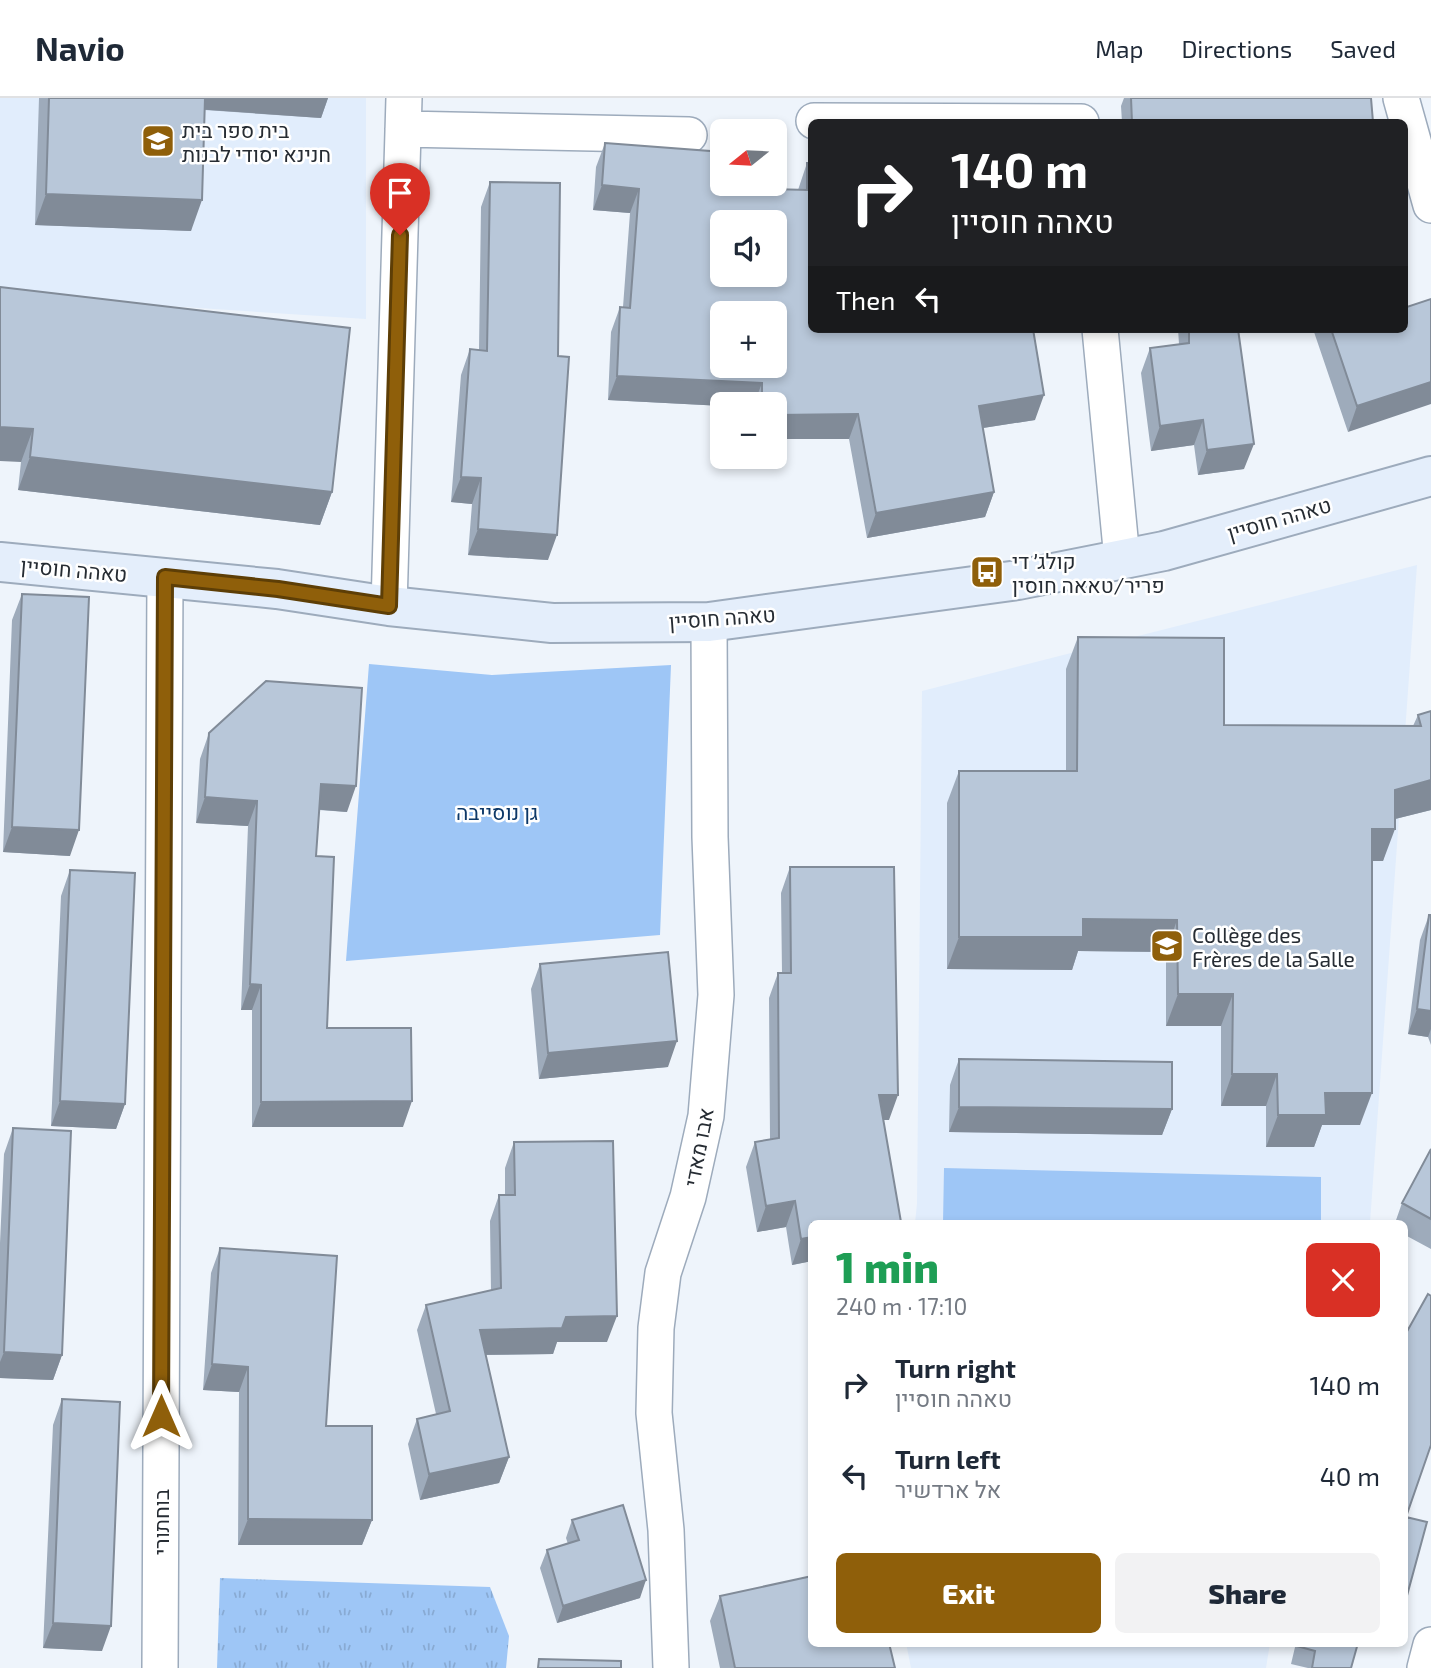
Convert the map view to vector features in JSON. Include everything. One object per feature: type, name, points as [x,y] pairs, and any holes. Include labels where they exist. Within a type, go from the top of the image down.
[{"type":"street","points":[[1078,98],[1081,119]]},
{"type":"street","points":[[1401,98],[1407,119]]},
{"type":"street","points":[[389,606],[403,113],[689,135]]},
{"type":"street","points":[[1408,123],[1431,205]]},
{"type":"street","points":[[1100,333],[1122,559]]},
{"type":"street","name":"טאהה חוסיין","points":[[0,562],[278,589],[389,606],[552,623],[709,622],[1018,580],[1164,551],[1431,476]]},
{"type":"street","name":"בוחתורי","points":[[160,1668],[165,577]]},
{"type":"street","name":"אבו מאדי","points":[[671,1668],[666,1530],[654,1413],[656,1328],[663,1273],[688,1197],[706,1116],[716,995],[710,837],[709,622]]},
{"type":"street","points":[[1425,1668],[1431,1645]]},
{"type":"shaded area","points":[[0,98],[366,98],[366,319],[0,295]]},
{"type":"shaded area","points":[[1417,565],[1370,1220],[915,1220],[922,691]]},
{"type":"shaded area","points":[[907,1647],[1269,1647],[1266,1668],[911,1668]]},
{"type":"green space","name":"גן נוסייבה","points":[[369,664],[492,675],[671,665],[660,935],[346,961]]},
{"type":"green space","points":[[944,1168],[1321,1177],[1321,1220],[943,1220]]},
{"type":"green space","points":[[220,1578],[490,1587],[509,1636],[506,1668],[217,1668]]},
{"type":"building","points":[[49,98],[205,98],[202,200],[46,194]]},
{"type":"building","points":[[1131,98],[1371,98],[1373,119],[1132,119]]},
{"type":"building","points":[[605,143],[710,151],[710,196],[788,196],[788,190],[807,190],[808,163],[808,333],[1034,333],[1044,395],[979,406],[994,492],[876,513],[858,414],[787,415],[787,392],[762,392],[762,383],[617,376],[620,307],[630,308],[639,189],[602,185]]},
{"type":"building","points":[[490,182],[560,183],[558,356],[569,357],[557,535],[478,529],[481,478],[461,477],[470,349],[487,351]]},
{"type":"building","points":[[0,287],[350,328],[332,492],[30,457],[33,429],[0,427]]},
{"type":"building","points":[[1431,299],[1431,382],[1357,406],[1332,333],[1408,333],[1408,307]]},
{"type":"building","points":[[1189,333],[1239,333],[1254,444],[1207,450],[1203,420],[1160,426],[1150,348],[1189,343]]},
{"type":"building","points":[[22,594],[89,597],[79,830],[12,827]]},
{"type":"building","points":[[1078,637],[1224,638],[1224,725],[1421,726],[1418,715],[1431,711],[1431,780],[1395,790],[1395,829],[1372,829],[1372,1093],[1325,1093],[1326,1115],[1278,1115],[1277,1074],[1232,1074],[1233,994],[1178,994],[1177,920],[1083,919],[1083,937],[959,937],[959,771],[1077,771]]},
{"type":"building","points":[[266,681],[362,688],[356,786],[321,784],[316,856],[334,857],[327,1028],[411,1028],[412,1101],[261,1102],[261,985],[250,984],[257,801],[205,797],[209,733]]},
{"type":"building","points":[[790,867],[894,867],[898,1095],[879,1095],[901,1220],[808,1220],[808,1238],[801,1239],[795,1201],[766,1206],[755,1142],[779,1138],[778,973],[791,973]]},
{"type":"building","points":[[70,870],[135,873],[125,1104],[60,1101]]},
{"type":"building","points":[[1431,915],[1431,1011],[1417,1009]]},
{"type":"building","points":[[668,952],[677,1041],[548,1053],[540,964]]},
{"type":"building","points":[[959,1059],[1172,1062],[1172,1109],[959,1107]]},
{"type":"building","points":[[13,1128],[71,1131],[62,1355],[4,1352]]},
{"type":"building","points":[[613,1141],[617,1316],[566,1317],[562,1328],[480,1330],[509,1457],[429,1474],[417,1419],[450,1411],[426,1305],[501,1288],[499,1195],[515,1195],[514,1142]]},
{"type":"building","points":[[1431,1149],[1431,1219],[1402,1203]]},
{"type":"building","points":[[220,1248],[337,1256],[326,1426],[372,1426],[372,1520],[248,1519],[248,1367],[212,1364]]},
{"type":"building","points":[[1428,1294],[1431,1296],[1431,1445],[1408,1511],[1408,1330]]},
{"type":"building","points":[[62,1399],[120,1402],[111,1626],[53,1623]]},
{"type":"building","points":[[623,1505],[646,1580],[563,1606],[547,1550],[579,1540],[572,1520]]},
{"type":"building","points":[[1408,1517],[1427,1522],[1408,1592]]},
{"type":"building","points":[[808,1577],[808,1647],[890,1647],[895,1668],[735,1668],[720,1596]]},
{"type":"building","points":[[1301,1647],[1357,1647],[1351,1668],[1312,1668],[1315,1651]]},
{"type":"building","points":[[539,1659],[621,1661],[621,1668],[538,1668]]},
{"type":"place","name":"בית ספר בית חנינא יסודי לבנות","points":[[158,141]]},
{"type":"place","name":"קולג׳ די פריר/טאאה חוסין","points":[[987,572]]},
{"type":"place","name":"Collège des Frères de la Salle","points":[[1167,946]]},
{"type":"route","points":[[161,1416],[165,577],[278,589],[389,606],[400,235]]}]
